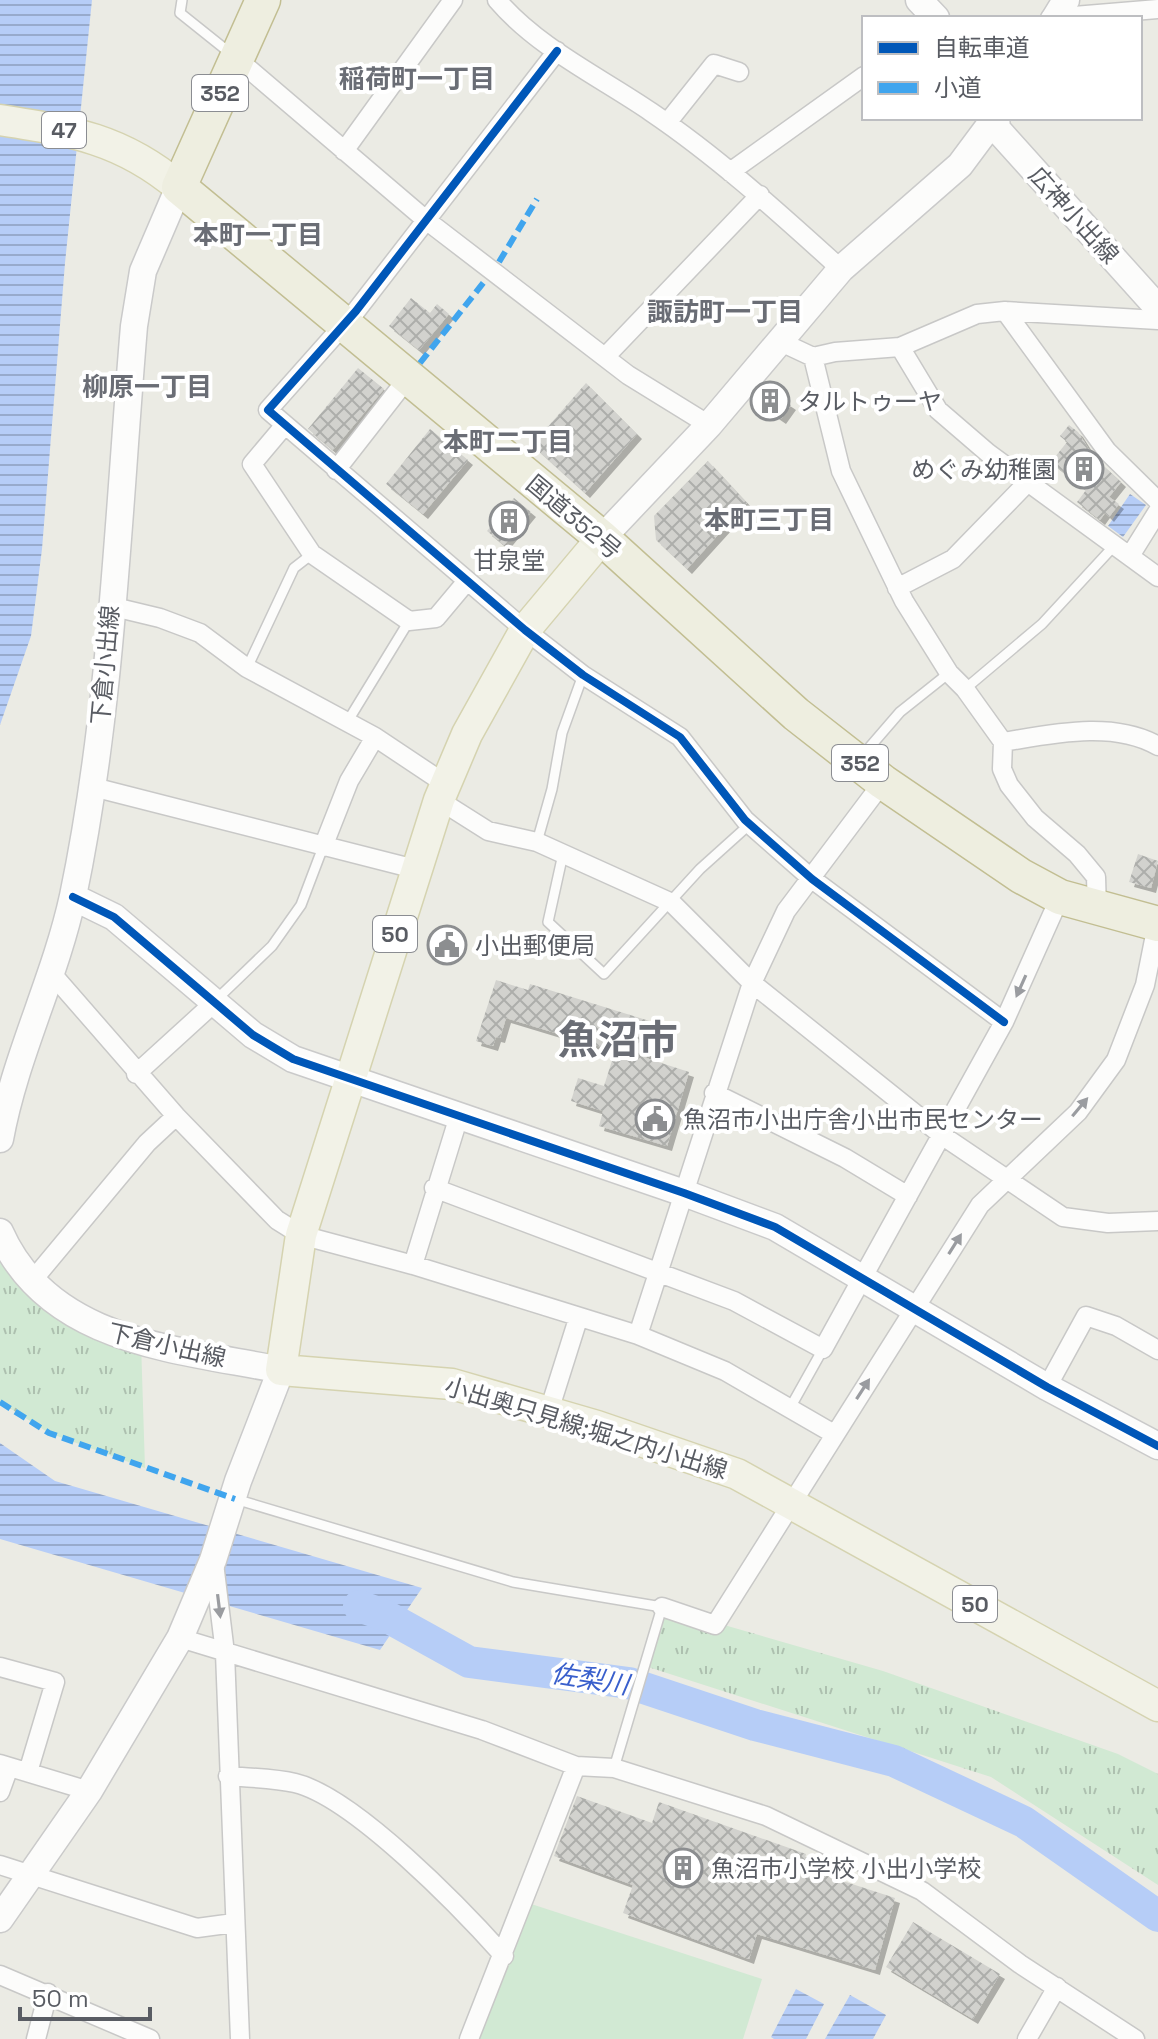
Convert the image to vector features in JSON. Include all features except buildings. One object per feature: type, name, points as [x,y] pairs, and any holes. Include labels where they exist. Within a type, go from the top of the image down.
[{"type":"highway","name":"352","points":[[179,187],[263,0]]},
{"type":"highway","name":"国道352号","points":[[179,187],[602,538],[796,714],[871,772],[1021,876],[1060,897],[1097,910],[1158,923]]},
{"type":"main road","name":"47","points":[[0,120],[83,134],[125,149],[149,161],[179,187]]},
{"type":"main road","name":"50","points":[[281,1370],[301,1235],[415,869],[443,793],[467,734],[525,630],[566,576],[602,538]]},
{"type":"main road","name":"小出奥只見線;堀之内小出線","points":[[281,1370],[452,1384],[597,1426],[737,1474],[1158,1706]]},
{"type":"street","points":[[344,151],[453,0]]},
{"type":"street","points":[[919,0],[934,16]]},
{"type":"street","points":[[507,3],[557,51],[667,123],[760,195],[841,269]]},
{"type":"street","points":[[1095,16],[1158,9]]},
{"type":"street","points":[[557,51],[344,325],[268,410],[525,630],[583,675],[680,737],[750,824],[812,879],[1004,1022]]},
{"type":"street","points":[[236,58],[426,220],[628,375],[709,425]]},
{"type":"street","points":[[667,123],[714,64],[739,72]]},
{"type":"street","points":[[730,172],[862,77]]},
{"type":"street","points":[[602,538],[709,425],[841,269],[960,165],[994,120]]},
{"type":"street","name":"広神小出線","points":[[995,120],[997,129],[1158,308]]},
{"type":"street","name":"下倉小出線","points":[[0,1139],[6,1104],[53,975],[73,897],[93,787],[136,312],[143,271],[179,187]]},
{"type":"street","points":[[606,356],[760,195]]},
{"type":"street","points":[[781,342],[813,357],[900,347],[977,314],[1005,311],[1158,320]]},
{"type":"street","points":[[1005,311],[1107,451],[1158,501]]},
{"type":"street","points":[[900,347],[938,410],[1027,483],[1158,577]]},
{"type":"street","points":[[813,357],[841,471],[897,588],[949,673],[965,689],[1003,742],[1002,769],[1009,785],[1035,818],[1077,854],[1096,877],[1097,910]]},
{"type":"street","points":[[336,470],[407,379]]},
{"type":"street","points":[[284,426],[252,464],[312,554],[409,621],[436,618],[467,581]]},
{"type":"street","points":[[897,588],[953,559],[1027,483]]},
{"type":"street","points":[[1130,556],[1158,511]]},
{"type":"street","points":[[110,606],[160,618],[200,633],[247,668],[375,737],[488,831],[537,842],[672,903],[752,983],[943,1136],[1002,1180],[1063,1217],[1108,1223],[1158,1221]]},
{"type":"street","points":[[1003,742],[1046,735],[1119,731],[1158,746]]},
{"type":"street","points":[[323,847],[349,781],[375,737]]},
{"type":"street","points":[[638,1335],[752,983],[786,911],[812,879],[871,772]]},
{"type":"street","points":[[93,787],[415,869]]},
{"type":"street","points":[[73,897],[114,917],[253,1035],[293,1059],[775,1227],[914,1311],[1158,1446]]},
{"type":"street","points":[[434,1188],[734,1301],[823,1349],[1004,1022],[1060,897]]},
{"type":"street","points":[[660,1612],[715,1625],[980,1205],[1002,1180],[1078,1112],[1116,1060],[1145,985],[1158,923]]},
{"type":"street","points":[[53,975],[136,1074],[176,1116],[277,1220],[301,1235],[413,1265],[578,1319],[638,1335],[725,1371],[834,1434]]},
{"type":"street","points":[[136,1074],[214,1003]]},
{"type":"street","points":[[714,1093],[845,1158],[908,1196]]},
{"type":"street","points":[[32,1281],[147,1143],[176,1116]]},
{"type":"street","points":[[413,1265],[434,1188],[459,1116]]},
{"type":"street","name":"下倉小出線","points":[[0,1232],[9,1251],[32,1281],[62,1310],[93,1327],[141,1342],[281,1370]]},
{"type":"street","points":[[1047,1387],[1086,1316],[1116,1326],[1158,1350]]},
{"type":"street","points":[[548,1414],[578,1319]]},
{"type":"street","points":[[0,1919],[89,1791],[180,1638],[213,1560],[235,1499],[238,1481],[281,1370]]},
{"type":"street","points":[[213,1560],[225,1653],[240,2039]]},
{"type":"street","points":[[180,1638],[482,1730],[576,1766],[616,1762],[766,1816],[922,1891],[1020,1964],[1135,2039]]},
{"type":"street","points":[[0,1667],[55,1682],[28,1772]]},
{"type":"street","points":[[0,1792],[4,1765],[89,1791]]},
{"type":"street","points":[[469,2039],[576,1766]]},
{"type":"street","points":[[228,1776],[295,1783],[337,1800],[459,1906],[504,1956]]},
{"type":"street","points":[[0,1865],[197,1928],[234,1923]]},
{"type":"street","points":[[0,1975],[150,2039]]},
{"type":"street","points":[[1027,2039],[1057,1987]]},
{"type":"street","points":[[36,2039],[48,1993]]},
{"type":"lane","points":[[182,0],[180,13],[236,58]]},
{"type":"lane","points":[[965,689],[1042,624],[1113,547]]},
{"type":"lane","points":[[247,668],[294,568],[312,554]]},
{"type":"lane","points":[[346,724],[409,621]]},
{"type":"lane","points":[[871,772],[868,745],[900,712],[949,673]]},
{"type":"lane","points":[[537,842],[552,789],[562,733],[583,675]]},
{"type":"lane","points":[[563,854],[548,922],[604,974],[700,869],[750,824]]},
{"type":"lane","points":[[214,1003],[272,946],[301,905],[323,847]]},
{"type":"lane","points":[[790,1408],[823,1349]]},
{"type":"lane","points":[[235,1499],[513,1582],[660,1612],[616,1762]]},
{"type":"green space","points":[[0,1232],[32,1281],[141,1342],[145,1468],[49,1433],[0,1402]]},
{"type":"green space","points":[[662,1607],[883,1671],[1118,1754],[1158,1774],[1158,1885],[991,1777],[645,1666]]},
{"type":"green space","points":[[522,1901],[762,1979],[743,2039],[468,2039]]},
{"type":"water","points":[[0,0],[92,0],[65,263],[42,549],[31,636],[0,725]]},
{"type":"water","points":[[1130,494],[1146,505],[1123,537],[1108,526]]},
{"type":"water","points":[[0,1443],[55,1481],[422,1588],[380,1650],[0,1539]]},
{"type":"water","points":[[796,1989],[824,2004],[806,2039],[774,2039],[771,2037]]},
{"type":"water","points":[[850,1995],[886,2015],[873,2039],[825,2039]]},
{"type":"waterway","name":"佐梨川","points":[[359,1606],[384,1615],[469,1662],[629,1683],[755,1725],[894,1761],[1024,1822],[1158,1916]]},
{"type":"marked path","points":[[499,262],[537,199]]},
{"type":"marked path","points":[[420,363],[484,282]]},
{"type":"marked path","points":[[0,1402],[49,1433],[235,1499]]},
{"type":"cycle path","points":[[557,51],[356,311],[268,410],[525,630],[583,675],[680,737],[745,820],[812,879],[1004,1022]]},
{"type":"cycle path","points":[[73,897],[114,917],[253,1035],[293,1059],[775,1227],[1047,1387],[1158,1446]]},
{"type":"place","name":"タルトゥーヤ","points":[[770,401]]},
{"type":"place","name":"めぐみ幼稚園","points":[[1084,469]]},
{"type":"place","name":"甘泉堂","points":[[509,521]]},
{"type":"place","name":"小出郵便局","points":[[447,945]]},
{"type":"place","name":"魚沼市小出庁舎小出市民センター","points":[[655,1119]]},
{"type":"place","name":"魚沼市小学校 小出小学校","points":[[683,1868]]},
{"type":"district","name":"稲荷町一丁目","points":[[417,79]]},
{"type":"district","name":"本町一丁目","points":[[258,235]]},
{"type":"district","name":"諏訪町一丁目","points":[[725,312]]},
{"type":"district","name":"柳原一丁目","points":[[147,387]]},
{"type":"district","name":"本町二丁目","points":[[508,442]]},
{"type":"district","name":"本町三丁目","points":[[769,520]]},
{"type":"district","name":"魚沼市","points":[[618,1040]]}]
